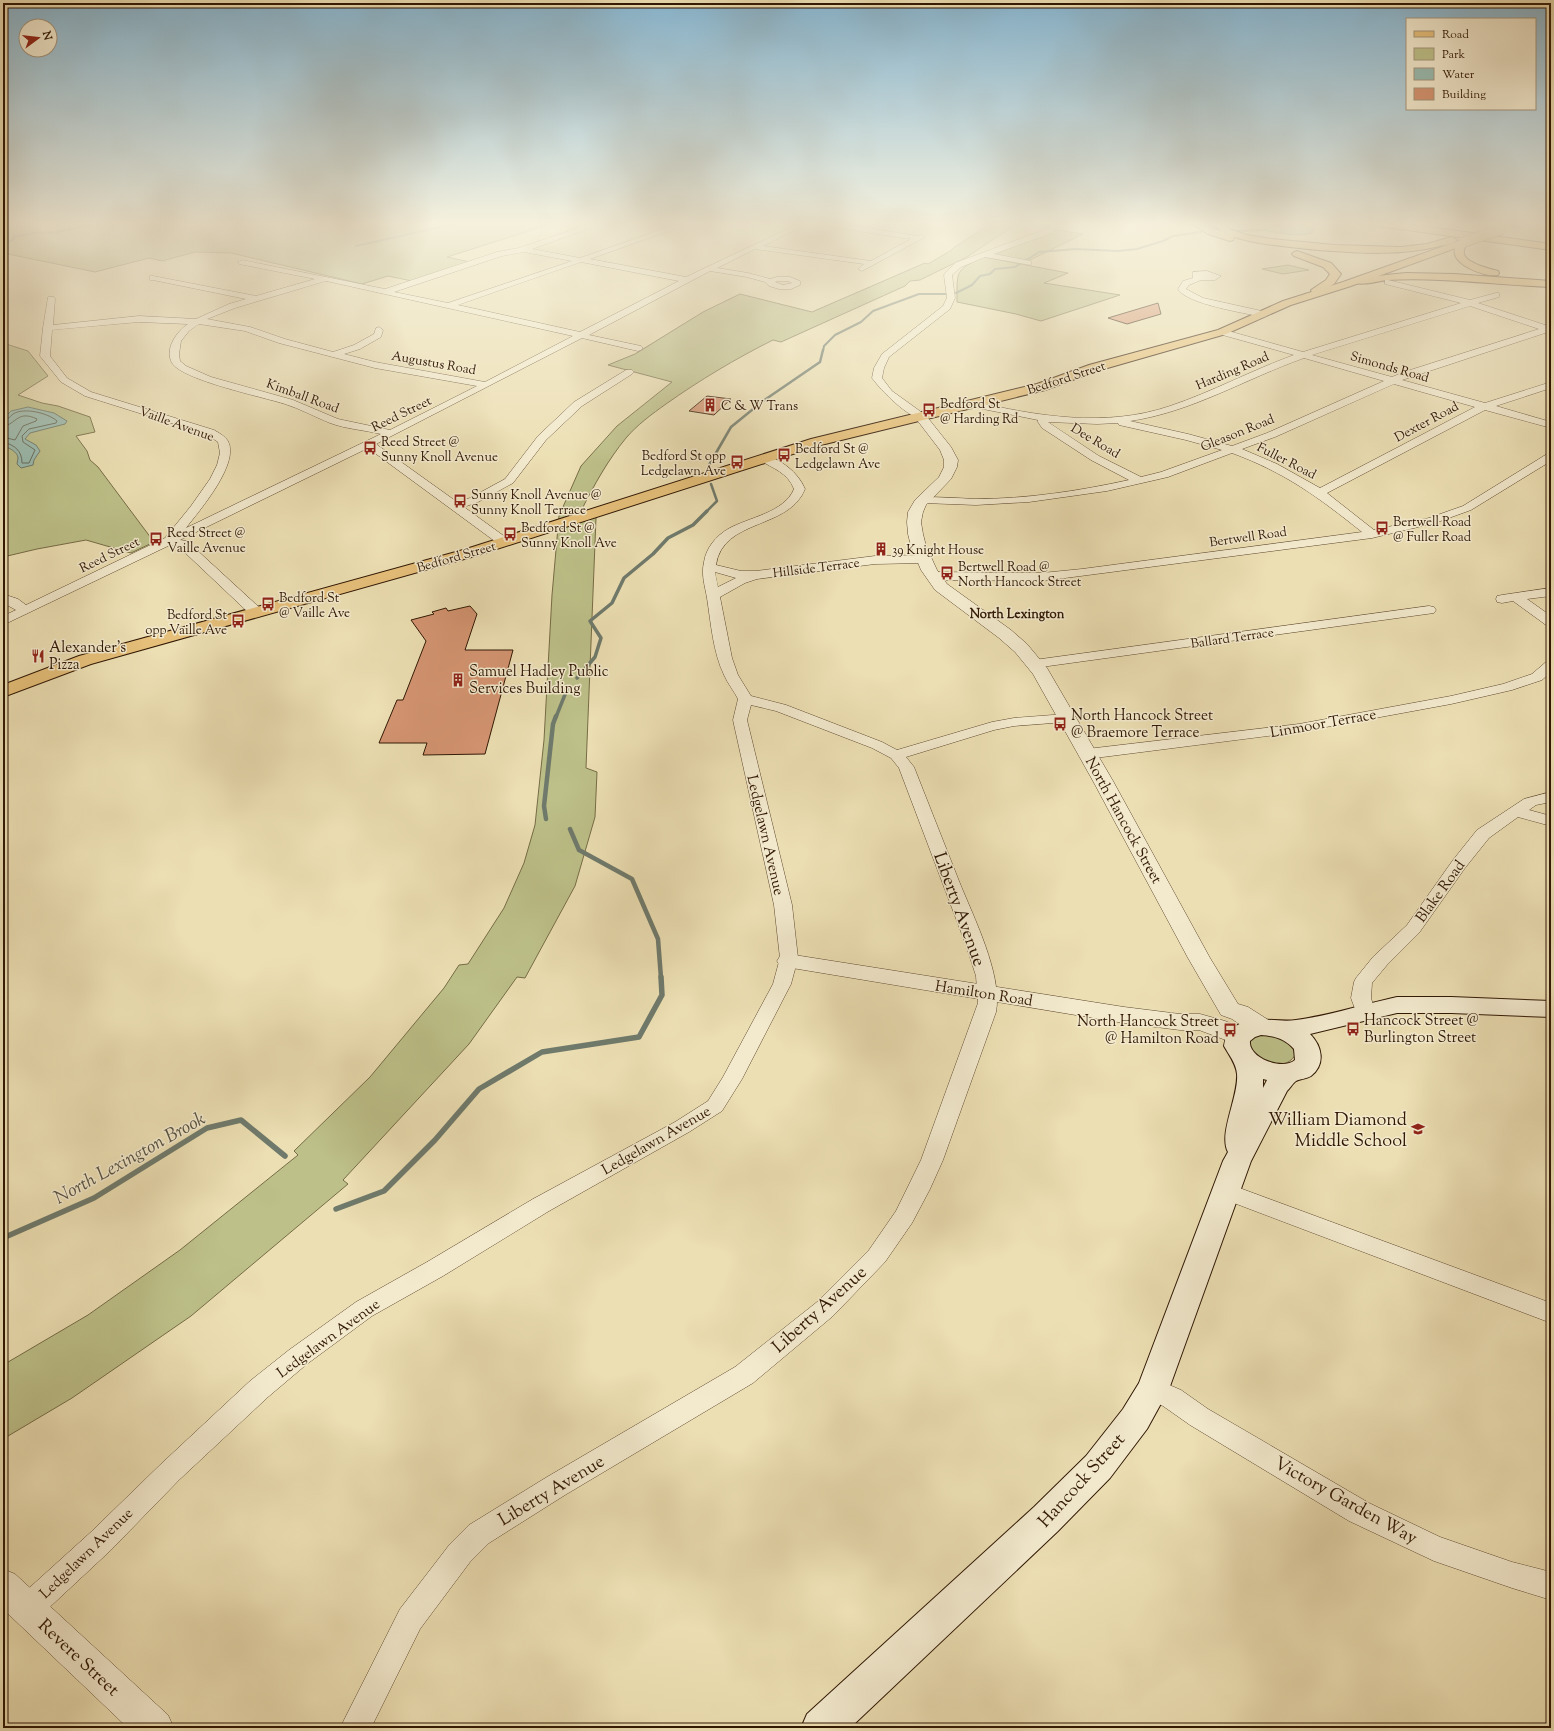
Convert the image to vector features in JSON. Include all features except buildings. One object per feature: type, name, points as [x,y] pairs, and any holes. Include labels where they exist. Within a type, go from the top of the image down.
[{"type":"main road","name":"Bedford Street","points":[[3,691],[85,660],[469,553],[763,458],[846,433],[1041,387],[1093,368],[1222,332],[1289,304]]},
{"type":"main road","points":[[1251,1040],[1397,1005],[1451,1005],[1551,1009]]},
{"type":"main road","points":[[1307,1048],[1320,1036],[1365,1012]]},
{"type":"main road","points":[[1297,1037],[1307,1048],[1310,1056],[1308,1063],[1303,1069],[1296,1073],[1275,1074],[1262,1071],[1251,1040],[1297,1037]]},
{"type":"main road","name":"Hancock Street","points":[[1237,1161],[1238,1134],[1251,1078],[1251,1040]]},
{"type":"main road","name":"Hancock Street","points":[[821,1728],[1034,1531],[1098,1467],[1125,1433],[1153,1389],[1237,1161],[1277,1086],[1287,1074]]},
{"type":"street","name":"Vaille Avenue","points":[[51,304],[45,356],[56,371],[74,387],[100,398],[210,432],[222,440],[225,445],[225,455],[220,473],[215,482],[169,541]]},
{"type":"street","points":[[199,321],[212,314],[242,304]]},
{"type":"street","points":[[438,304],[580,337],[638,348]]},
{"type":"street","points":[[448,306],[455,304]]},
{"type":"street","name":"Reed Street","points":[[3,621],[369,444],[643,304]]},
{"type":"street","points":[[920,416],[889,392],[878,378],[878,372],[885,356],[947,307],[948,304]]},
{"type":"street","points":[[1217,304],[1263,314]]},
{"type":"street","name":"Harding Road","points":[[972,404],[1044,418],[1107,420],[1142,416],[1170,409],[1302,355],[1467,304]]},
{"type":"street","points":[[1472,304],[1550,329]]},
{"type":"street","name":"Augustus Road","points":[[48,328],[139,319],[199,321],[247,329],[375,365],[486,385]]},
{"type":"street","name":"Kimball Road","points":[[199,321],[186,329],[177,341],[174,354],[176,362],[183,368],[207,378],[290,402],[335,421],[390,433]]},
{"type":"street","name":"Gleason Road","points":[[923,500],[976,502],[1023,500],[1075,494],[1164,475],[1232,451],[1271,435],[1393,380],[1449,360],[1550,329]]},
{"type":"street","points":[[334,354],[371,340],[378,335],[379,330]]},
{"type":"street","name":"Simonds Road","points":[[1222,332],[1551,425]]},
{"type":"street","points":[[457,506],[474,500],[510,481],[542,438],[578,404],[629,372]]},
{"type":"street","name":"Dexter Road","points":[[1319,493],[1480,408],[1551,385]]},
{"type":"street","name":"North Hancock Street","points":[[920,416],[945,448],[951,459],[950,468],[944,480],[919,504],[913,515],[914,527],[923,559],[932,576],[941,587],[1021,648],[1041,672],[1228,1009],[1229,1016],[1251,1040]]},
{"type":"street","name":"Dee Road","points":[[1044,418],[1046,426],[1080,449],[1140,481]]},
{"type":"street","name":"Fuller Road","points":[[1107,420],[1172,433],[1232,451],[1262,462],[1292,476],[1319,493],[1372,534]]},
{"type":"street","points":[[369,444],[457,506],[504,542]]},
{"type":"street","name":"Bertwell Road","points":[[932,576],[1048,576],[1372,534],[1445,517],[1467,508],[1551,456]]},
{"type":"street","points":[[745,699],[731,676],[713,595],[709,567],[714,550],[732,532],[784,508],[793,501],[799,493],[799,487],[796,480],[788,473],[763,458]]},
{"type":"street","points":[[186,519],[210,521]]},
{"type":"street","points":[[169,541],[183,544],[256,612]]},
{"type":"street","name":"Hillside Terrace","points":[[709,567],[741,575],[756,575],[875,560],[923,559]]},
{"type":"street","name":"Hillside Terrace","points":[[713,595],[741,580],[756,575]]},
{"type":"street","points":[[1502,599],[1551,592]]},
{"type":"street","points":[[1515,597],[1551,622]]},
{"type":"street","points":[[3,598],[13,602],[25,610]]},
{"type":"street","name":"Ballard Terrace","points":[[1034,664],[1429,610]]},
{"type":"street","name":"Linmoor Terrace","points":[[1087,754],[1298,728],[1451,700],[1507,687],[1537,677],[1551,665]]},
{"type":"street","name":"Liberty Avenue","points":[[355,1728],[410,1619],[426,1595],[460,1553],[479,1534],[556,1486],[744,1375],[825,1309],[877,1256],[887,1243],[908,1210],[932,1160],[986,1012],[988,994],[985,976],[975,945],[906,767],[896,755],[877,744],[781,708],[745,699]]},
{"type":"street","name":"Ledgelawn Avenue","points":[[15,1598],[101,1541],[170,1472],[255,1392],[298,1357],[364,1309],[435,1269],[541,1205],[682,1127],[715,1106],[732,1079],[782,984],[789,958],[783,905],[740,720],[745,699]]},
{"type":"street","points":[[896,755],[992,726],[1014,722],[1066,718]]},
{"type":"street","name":"Blake Road","points":[[1365,1012],[1361,998],[1363,982],[1380,961],[1413,929],[1458,864],[1483,834],[1530,802],[1551,797]]},
{"type":"street","points":[[1516,812],[1551,821]]},
{"type":"street","name":"Hamilton Road","points":[[788,961],[988,994],[1180,1022],[1212,1036],[1251,1040]]},
{"type":"street","points":[[1226,1191],[1551,1313]]},
{"type":"street","name":"Victory Garden Way","points":[[1153,1389],[1172,1398],[1200,1417],[1359,1512],[1434,1548],[1512,1575],[1551,1586]]},
{"type":"street","name":"Revere Street","points":[[15,1598],[155,1728]]},
{"type":"green space","points":[[720,304],[779,304],[812,312],[831,304],[866,304],[781,342],[773,340],[705,378],[666,404],[640,424],[626,438],[613,455],[581,511],[596,518],[586,768],[597,772],[595,817],[575,886],[525,978],[517,977],[469,1044],[343,1180],[348,1184],[191,1316],[72,1398],[3,1439],[3,1365],[88,1315],[180,1250],[298,1155],[294,1151],[370,1077],[444,988],[459,965],[468,964],[504,908],[524,863],[535,825],[544,740],[552,595],[559,516],[581,466],[617,426],[672,382],[608,365],[635,354],[703,312]]},
{"type":"green space","points":[[966,304],[1093,304],[1041,321],[1016,314]]},
{"type":"green space","points":[[3,343],[28,351],[48,376],[18,395],[90,417],[95,432],[76,436],[87,451],[90,460],[98,467],[154,542],[131,553],[86,540],[3,557]]},
{"type":"green space","points":[[1259,1034],[1273,1034],[1292,1045],[1295,1055],[1286,1063],[1272,1065],[1264,1062],[1249,1050],[1250,1040]]},
{"type":"water","points":[[28,407],[54,413],[67,421],[65,424],[30,433],[25,439],[36,445],[40,451],[34,460],[33,465],[21,468],[17,464],[18,456],[15,452],[3,446],[3,419],[11,411]]},
{"type":"waterway","name":"North Lexington Brook","points":[[823,351],[824,346],[835,335],[861,322],[873,311],[893,304]]},
{"type":"waterway","name":"North Lexington Brook","points":[[709,468],[709,465],[731,427],[763,401],[820,362],[823,350]]},
{"type":"waterway","name":"North Lexington Brook","points":[[577,678],[595,657],[601,638],[590,621],[612,603],[624,578],[653,554],[668,538],[693,525],[717,501],[711,484]]},
{"type":"waterway","name":"North Lexington Brook","points":[[556,717],[568,687]]},
{"type":"waterway","name":"North Lexington Brook","points":[[546,819],[544,806],[553,724],[556,716]]},
{"type":"waterway","name":"North Lexington Brook","points":[[570,829],[579,850],[632,879],[658,939],[661,978]]},
{"type":"waterway","name":"North Lexington Brook","points":[[336,1209],[384,1191],[435,1140],[479,1089],[542,1052],[639,1037],[662,995],[661,977]]},
{"type":"waterway","name":"North Lexington Brook","points":[[3,1238],[94,1198],[207,1128],[241,1120],[285,1156]]},
{"type":"place","name":"C & W Trans","points":[[710,405]]},
{"type":"place","name":"Bedford St @ Harding Rd","points":[[929,410]]},
{"type":"place","name":"Reed Street @ Sunny Knoll Avenue","points":[[370,448]]},
{"type":"place","name":"Bedford St @ Ledgelawn Ave","points":[[784,455]]},
{"type":"place","name":"Bedford St opp Ledgelawn Ave","points":[[737,462]]},
{"type":"place","name":"Sunny Knoll Avenue @ Sunny Knoll Terrace","points":[[460,501]]},
{"type":"place","name":"Bertwell Road @ Fuller Road","points":[[1382,528]]},
{"type":"place","name":"Bedford St @ Sunny Knoll Ave","points":[[510,534]]},
{"type":"place","name":"Reed Street @ Vaille Avenue","points":[[156,539]]},
{"type":"place","name":"39 Knight House","points":[[881,549]]},
{"type":"place","name":"Bertwell Road @ North Hancock Street","points":[[947,573]]},
{"type":"place","name":"Bedford St @ Vaille Ave","points":[[268,604]]},
{"type":"place","name":"Bedford St opp Vaille Ave","points":[[238,621]]},
{"type":"place","name":"Alexander's Pizza","points":[[38,656]]},
{"type":"place","name":"Samuel Hadley Public Services Building","points":[[458,680]]},
{"type":"place","name":"North Hancock Street @ Braemore Terrace","points":[[1060,724]]},
{"type":"place","name":"Hancock Street @ Burlington Street","points":[[1353,1029]]},
{"type":"place","name":"North Hancock Street @ Hamilton Road","points":[[1230,1030]]},
{"type":"place","name":"William Diamond Middle School","points":[[1418,1129]]},
{"type":"district","name":"North Lexington","points":[[1017,613]]}]
